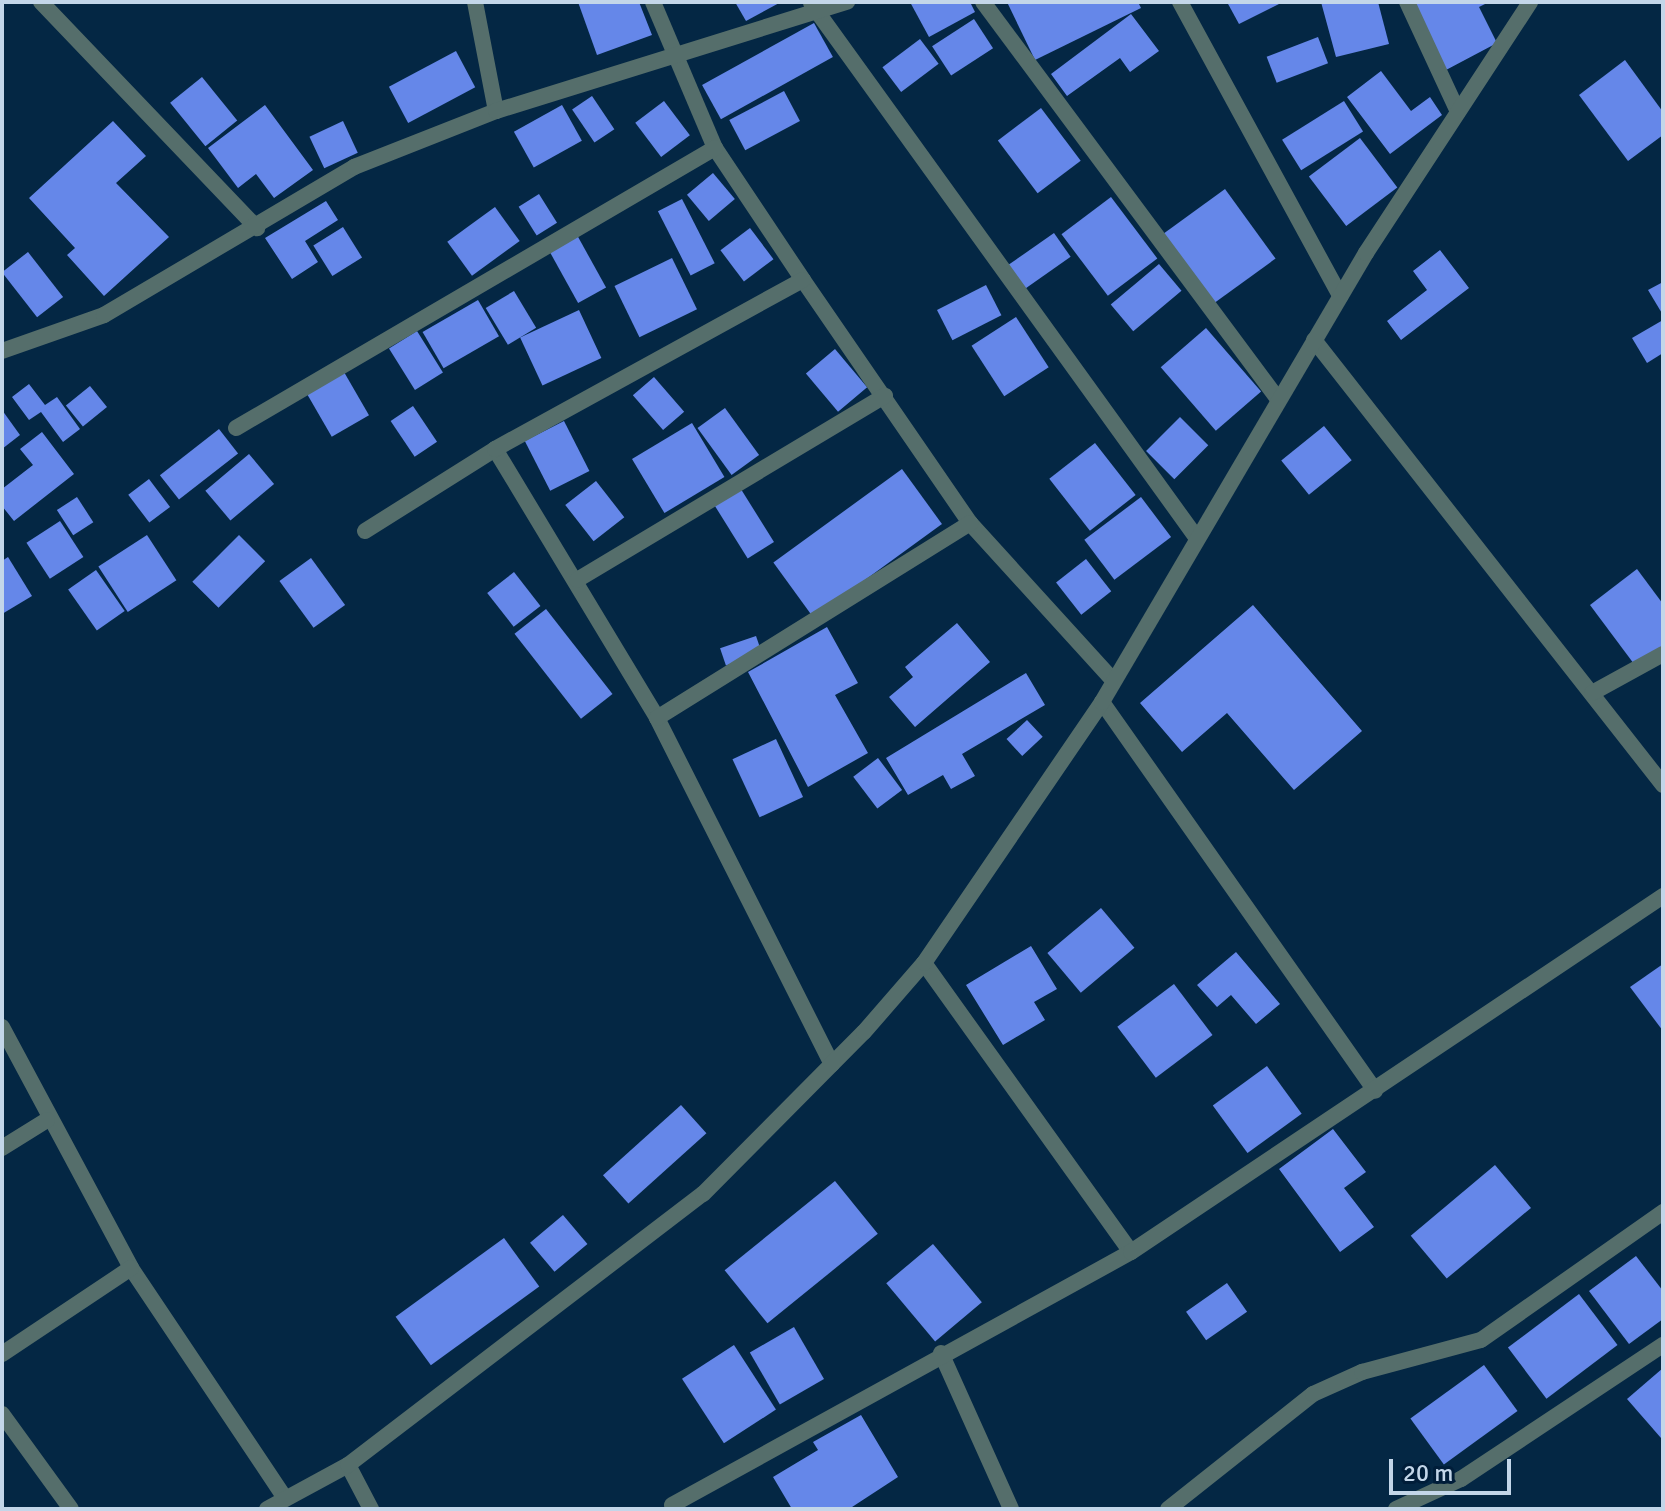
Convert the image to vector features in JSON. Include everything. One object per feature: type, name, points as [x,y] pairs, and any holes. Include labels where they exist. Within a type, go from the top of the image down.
[{"type":"street","points":[[41,2],[257,228]]},
{"type":"street","points":[[475,2],[496,111]]},
{"type":"street","points":[[653,2],[678,54],[715,148],[803,280],[970,523],[1112,679]]},
{"type":"street","points":[[2,351],[104,315],[257,228],[354,167],[496,111],[678,54],[813,7],[847,2]]},
{"type":"street","points":[[983,2],[1279,400]]},
{"type":"street","points":[[1180,2],[1340,296]]},
{"type":"street","points":[[1407,2],[1458,112]]},
{"type":"street","points":[[267,1509],[348,1465],[703,1194],[832,1064],[924,963],[1102,702],[1112,679],[1340,296],[1530,2]]},
{"type":"street","points":[[813,7],[1196,537]]},
{"type":"street","points":[[236,428],[715,148]]},
{"type":"street","points":[[365,531],[495,449],[803,280]]},
{"type":"street","points":[[1314,340],[1663,785]]},
{"type":"street","points":[[577,580],[885,396]]},
{"type":"street","points":[[495,449],[577,580],[657,718],[832,1064]]},
{"type":"street","points":[[657,718],[970,523]]},
{"type":"street","points":[[1592,693],[1663,654]]},
{"type":"street","points":[[1102,702],[1375,1091]]},
{"type":"street","points":[[672,1505],[941,1353],[1131,1252],[1663,896]]},
{"type":"street","points":[[924,963],[1131,1252]]},
{"type":"street","points":[[2,1029],[47,1120],[131,1268],[285,1498]]},
{"type":"street","points":[[2,1148],[47,1120]]},
{"type":"street","points":[[1168,1509],[1313,1394],[1362,1372],[1481,1340],[1663,1212]]},
{"type":"street","points":[[2,1354],[131,1268]]},
{"type":"street","points":[[1396,1509],[1461,1479],[1663,1345]]},
{"type":"street","points":[[941,1353],[1011,1509]]},
{"type":"street","points":[[2,1414],[71,1509]]},
{"type":"street","points":[[348,1465],[371,1509]]},
{"type":"building","points":[[578,2],[639,2],[652,35],[597,55]]},
{"type":"building","points":[[735,2],[781,2],[746,21]]},
{"type":"building","points":[[910,2],[970,2],[975,12],[929,37]]},
{"type":"building","points":[[1007,2],[1138,2],[1141,8],[1035,60]]},
{"type":"building","points":[[1227,2],[1283,2],[1239,24]]},
{"type":"building","points":[[1321,2],[1378,2],[1389,44],[1336,57]]},
{"type":"building","points":[[1411,2],[1489,2],[1479,7],[1497,43],[1446,70]]},
{"type":"building","points":[[1131,14],[1159,51],[1130,72],[1120,58],[1067,96],[1051,74]]},
{"type":"building","points":[[974,19],[993,48],[951,76],[932,46]]},
{"type":"building","points":[[814,23],[833,57],[721,119],[702,85]]},
{"type":"building","points":[[1318,37],[1328,63],[1277,83],[1267,57]]},
{"type":"building","points":[[920,39],[939,64],[901,92],[882,67]]},
{"type":"building","points":[[456,51],[475,87],[408,123],[389,87]]},
{"type":"building","points":[[1625,60],[1663,112],[1663,135],[1628,161],[1579,95]]},
{"type":"building","points":[[1381,71],[1411,111],[1430,97],[1442,115],[1390,154],[1347,97]]},
{"type":"building","points":[[202,77],[237,121],[205,146],[170,103]]},
{"type":"building","points":[[784,91],[800,121],[745,150],[729,120]]},
{"type":"building","points":[[592,96],[614,129],[594,143],[572,109]]},
{"type":"building","points":[[664,101],[690,135],[661,157],[635,123]]},
{"type":"building","points":[[1344,101],[1363,132],[1301,170],[1282,140]]},
{"type":"building","points":[[265,105],[313,170],[274,198],[256,174],[238,188],[208,148]]},
{"type":"building","points":[[562,105],[582,141],[534,168],[514,132]]},
{"type":"building","points":[[1041,108],[1081,161],[1038,193],[998,140]]},
{"type":"building","points":[[113,121],[146,156],[116,183],[169,237],[104,296],[67,255],[75,248],[29,198]]},
{"type":"building","points":[[343,121],[358,153],[324,168],[309,137]]},
{"type":"building","points":[[1360,138],[1397,188],[1346,226],[1309,177]]},
{"type":"building","points":[[713,173],[735,199],[709,221],[687,195]]},
{"type":"building","points":[[1225,189],[1276,259],[1211,306],[1160,236]]},
{"type":"building","points":[[539,194],[557,223],[537,236],[519,207]]},
{"type":"building","points":[[1111,197],[1157,258],[1108,296],[1061,234]]},
{"type":"building","points":[[682,199],[715,263],[691,275],[658,211]]},
{"type":"building","points":[[326,201],[338,220],[305,241],[318,262],[292,279],[265,238]]},
{"type":"building","points":[[495,207],[520,241],[472,276],[447,242]]},
{"type":"building","points":[[343,227],[362,258],[332,276],[313,246]]},
{"type":"building","points":[[750,228],[773,259],[744,281],[720,250]]},
{"type":"building","points":[[1054,233],[1071,257],[1025,289],[1008,265]]},
{"type":"building","points":[[577,235],[606,287],[578,303],[549,251]]},
{"type":"building","points":[[1440,250],[1469,288],[1401,340],[1387,321],[1427,290],[1413,271]]},
{"type":"building","points":[[28,252],[63,297],[37,317],[2,272]]},
{"type":"building","points":[[672,258],[697,309],[639,337],[614,286]]},
{"type":"building","points":[[1159,264],[1181,291],[1133,331],[1111,304]]},
{"type":"building","points":[[1663,282],[1663,315],[1648,290]]},
{"type":"building","points":[[986,285],[1001,315],[952,340],[937,310]]},
{"type":"building","points":[[514,291],[536,328],[508,345],[486,308]]},
{"type":"building","points":[[478,300],[499,336],[444,368],[423,332]]},
{"type":"building","points":[[579,310],[601,358],[542,386],[520,337]]},
{"type":"building","points":[[1016,317],[1049,367],[1004,396],[972,346]]},
{"type":"building","points":[[1663,320],[1663,353],[1647,363],[1632,338]]},
{"type":"building","points":[[1206,328],[1261,391],[1216,431],[1161,367]]},
{"type":"building","points":[[417,331],[443,373],[415,390],[389,348]]},
{"type":"building","points":[[835,349],[867,387],[838,412],[806,373]]},
{"type":"building","points":[[344,372],[369,415],[332,437],[307,394]]},
{"type":"building","points":[[654,377],[684,412],[663,430],[633,395]]},
{"type":"building","points":[[29,384],[45,405],[57,397],[80,429],[63,442],[41,412],[29,420],[12,397]]},
{"type":"building","points":[[90,386],[107,407],[83,426],[66,406]]},
{"type":"building","points":[[413,406],[437,442],[415,457],[391,421]]},
{"type":"building","points":[[725,408],[759,455],[732,475],[697,428]]},
{"type":"building","points":[[2,410],[20,435],[2,449]]},
{"type":"building","points":[[1180,417],[1208,445],[1174,479],[1146,451]]},
{"type":"building","points":[[564,421],[589,471],[550,491],[525,441]]},
{"type":"building","points":[[692,423],[724,477],[664,513],[632,459]]},
{"type":"building","points":[[1324,426],[1352,460],[1309,495],[1281,461]]},
{"type":"building","points":[[219,429],[238,453],[179,500],[160,475]]},
{"type":"building","points":[[42,432],[74,474],[14,521],[2,506],[2,489],[33,465],[20,449]]},
{"type":"building","points":[[1095,443],[1136,495],[1090,531],[1049,479]]},
{"type":"building","points":[[249,454],[274,484],[230,521],[205,491]]},
{"type":"building","points":[[902,469],[942,524],[813,617],[773,562]]},
{"type":"building","points":[[149,479],[170,507],[149,523],[128,495]]},
{"type":"building","points":[[596,481],[624,517],[594,541],[565,505]]},
{"type":"building","points":[[739,486],[774,542],[748,558],[713,502]]},
{"type":"building","points":[[77,497],[93,522],[73,535],[57,510]]},
{"type":"building","points":[[1141,497],[1171,537],[1114,580],[1084,540]]},
{"type":"building","points":[[60,521],[83,557],[50,579],[26,543]]},
{"type":"building","points":[[147,535],[176,580],[128,612],[98,567]]},
{"type":"building","points":[[239,535],[265,561],[218,608],[192,582]]},
{"type":"building","points":[[8,557],[32,596],[2,614],[2,561]]},
{"type":"building","points":[[311,558],[345,605],[314,628],[279,581]]},
{"type":"building","points":[[1086,559],[1111,591],[1081,615],[1056,582]]},
{"type":"building","points":[[1637,569],[1663,604],[1663,649],[1637,668],[1590,605]]},
{"type":"building","points":[[96,570],[125,611],[97,630],[68,590]]},
{"type":"building","points":[[514,572],[540,606],[514,627],[487,593]]},
{"type":"building","points":[[1253,605],[1362,731],[1294,790],[1227,713],[1182,752],[1140,703]]},
{"type":"building","points":[[546,609],[612,694],[581,719],[514,634]]},
{"type":"building","points":[[957,623],[990,662],[915,727],[889,697],[913,677],[905,667]]},
{"type":"building","points":[[827,627],[858,683],[835,695],[868,753],[808,787],[748,672]]},
{"type":"building","points":[[756,636],[762,653],[726,665],[720,648]]},
{"type":"building","points":[[1026,673],[1045,705],[962,754],[975,776],[951,789],[943,775],[908,795],[886,758]]},
{"type":"building","points":[[1027,720],[1043,737],[1022,756],[1007,739]]},
{"type":"building","points":[[776,739],[803,797],[760,817],[732,759]]},
{"type":"building","points":[[878,758],[902,790],[877,809],[853,777]]},
{"type":"building","points":[[1101,908],[1134,948],[1081,993],[1047,953]]},
{"type":"building","points":[[1031,946],[1057,989],[1034,1002],[1045,1020],[1003,1045],[966,985]]},
{"type":"building","points":[[1236,952],[1280,1004],[1256,1024],[1231,995],[1217,1007],[1197,985]]},
{"type":"building","points":[[1663,964],[1663,1031],[1630,987]]},
{"type":"building","points":[[1174,984],[1213,1035],[1156,1078],[1117,1027]]},
{"type":"building","points":[[1267,1066],[1302,1114],[1247,1153],[1213,1105]]},
{"type":"building","points":[[681,1105],[706,1133],[628,1203],[603,1175]]},
{"type":"building","points":[[1333,1129],[1366,1172],[1344,1188],[1374,1227],[1340,1252],[1279,1169]]},
{"type":"building","points":[[1495,1165],[1531,1208],[1447,1279],[1411,1236]]},
{"type":"building","points":[[835,1181],[878,1234],[767,1323],[725,1270]]},
{"type":"building","points":[[563,1215],[587,1244],[554,1272],[530,1243]]},
{"type":"building","points":[[504,1238],[539,1287],[431,1365],[396,1317]]},
{"type":"building","points":[[933,1244],[982,1302],[935,1341],[886,1283]]},
{"type":"building","points":[[1636,1256],[1663,1291],[1663,1319],[1629,1344],[1589,1291]]},
{"type":"building","points":[[1227,1283],[1247,1312],[1206,1340],[1186,1312]]},
{"type":"building","points":[[1579,1294],[1618,1345],[1546,1399],[1508,1348]]},
{"type":"building","points":[[794,1327],[824,1379],[780,1404],[750,1352]]},
{"type":"building","points":[[734,1345],[776,1410],[724,1443],[682,1379]]},
{"type":"building","points":[[1484,1365],[1518,1411],[1444,1465],[1410,1418]]},
{"type":"building","points":[[1663,1368],[1663,1437],[1661,1438],[1627,1399]]},
{"type":"building","points":[[861,1415],[898,1477],[849,1509],[792,1509],[773,1477],[818,1450],[813,1442]]}]
